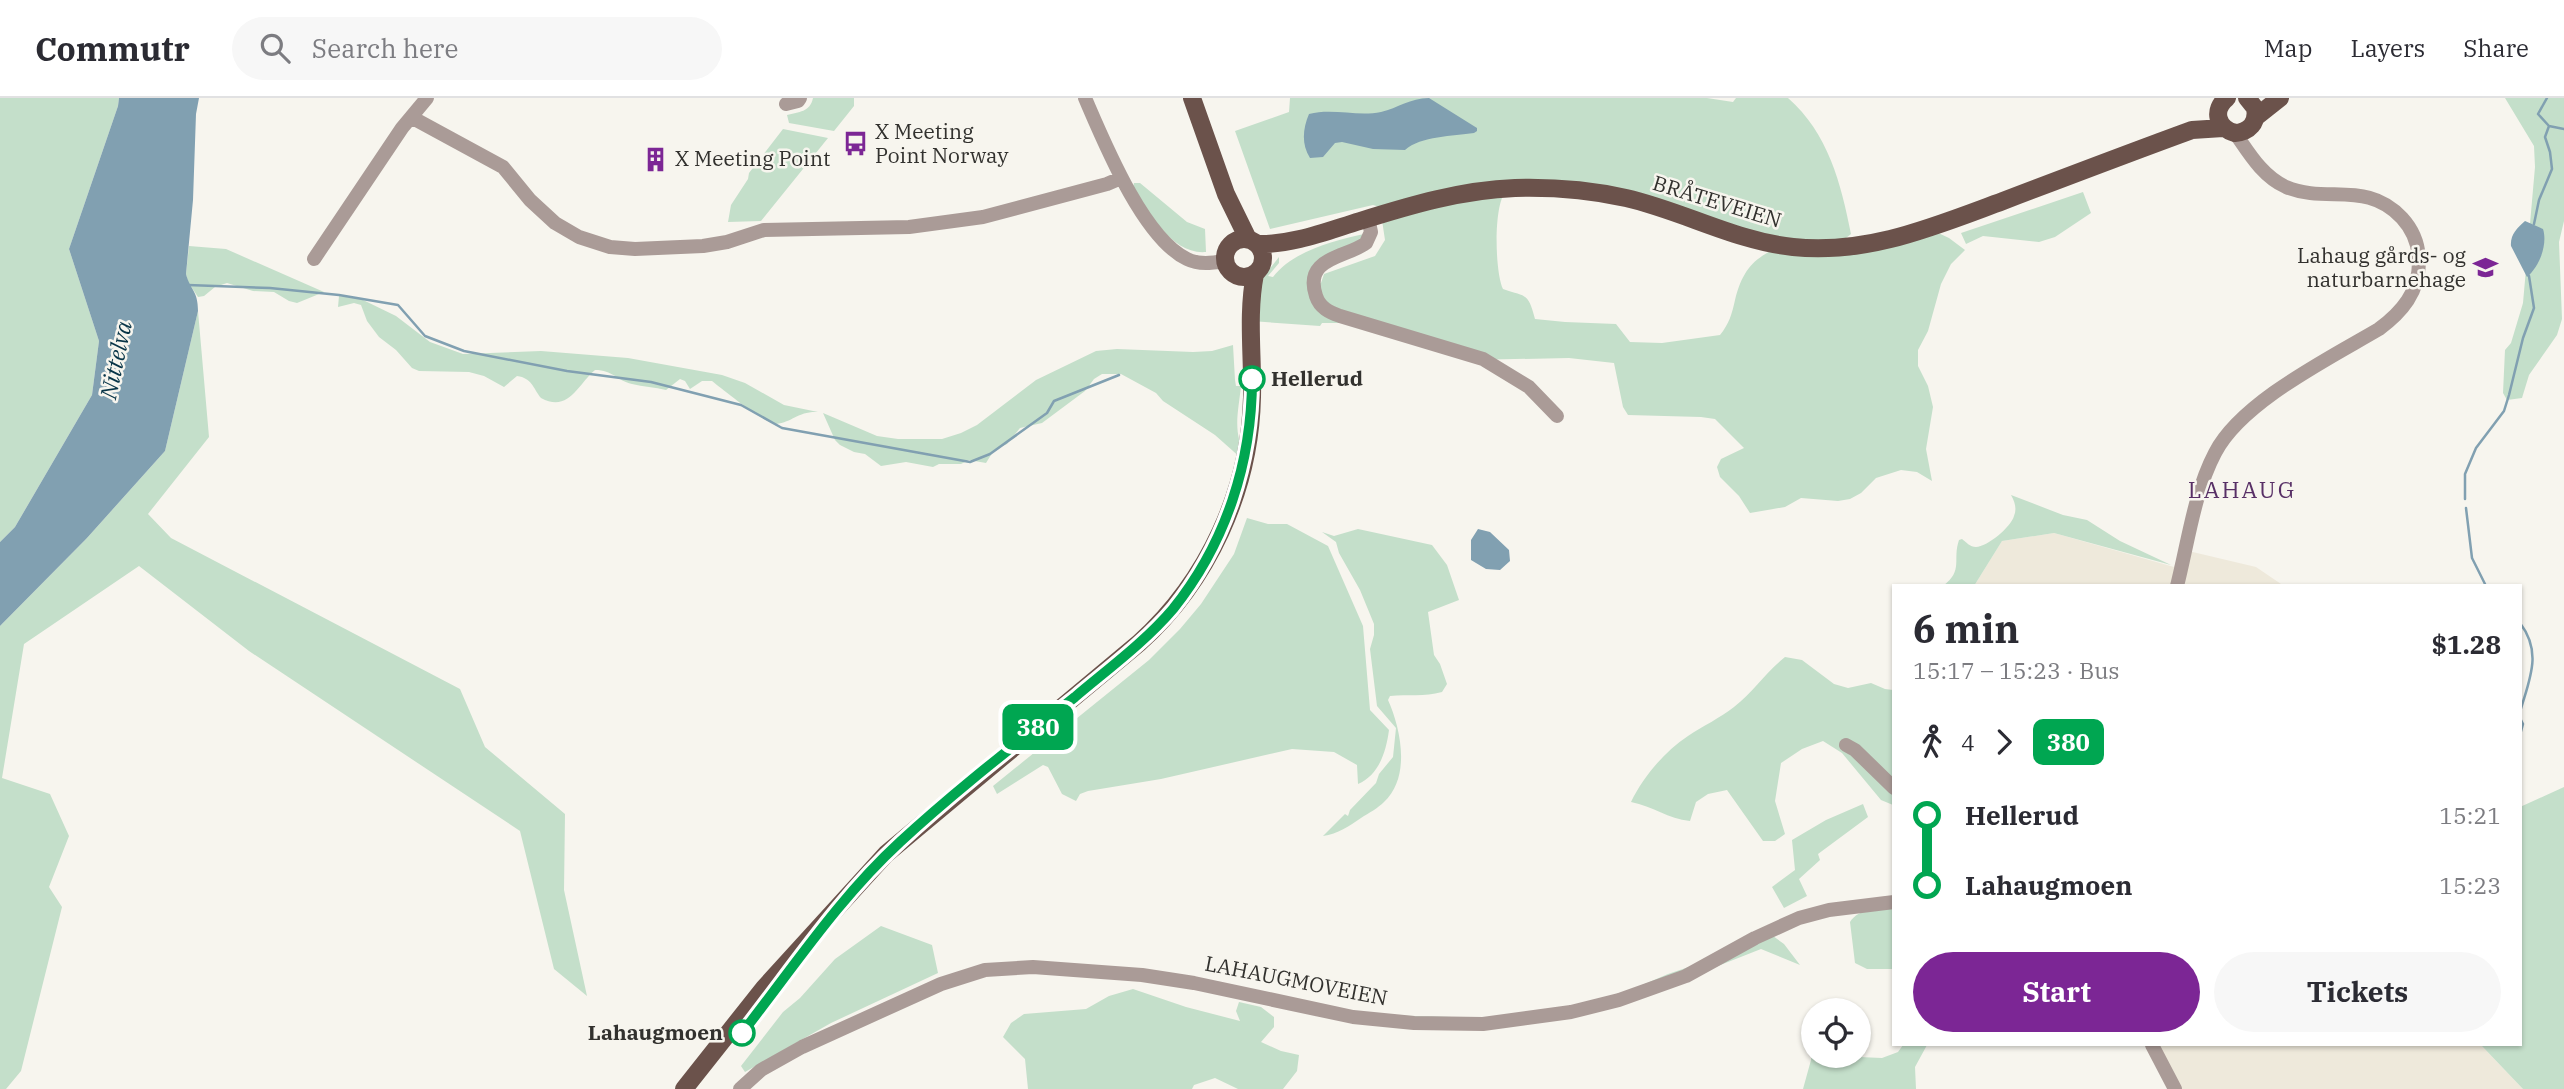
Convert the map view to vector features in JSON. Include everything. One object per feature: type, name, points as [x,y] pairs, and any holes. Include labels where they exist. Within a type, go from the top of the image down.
[{"type":"main road","points":[[1192,98],[1246,242],[1262,253],[1249,323]]},
{"type":"main road","points":[[2238,114],[2270,98]]},
{"type":"main road","name":"BRÅTEVEIEN","points":[[1246,242],[1300,240],[1368,218],[1460,194],[1514,188],[1554,189],[1626,198],[1736,235],[1780,245],[1817,249],[1855,247],[1917,233],[2280,98]]},
{"type":"main road","name":"BRÅTEVEIEN","points":[[1259,268],[1300,240]]},
{"type":"main road","points":[[1246,242],[1225,253],[1224,261],[1228,270],[1237,276],[1248,277],[1259,268]]},
{"type":"main road","points":[[684,1089],[764,988],[902,840],[1139,643],[1163,620],[1190,586],[1226,518],[1244,461],[1252,396],[1249,323],[1237,276]]},
{"type":"main road","points":[[698,1089],[796,964],[820,929]]},
{"type":"street","points":[[314,258],[411,117],[427,98]]},
{"type":"street","points":[[1085,98],[1121,178],[1154,228],[1186,259],[1200,263],[1224,261]]},
{"type":"street","points":[[2178,584],[2204,480],[2214,454],[2225,437],[2252,409],[2386,324],[2409,299],[2419,262],[2415,240],[2406,222],[2389,207],[2363,195],[2311,192],[2287,187],[2271,178],[2248,155],[2238,114]]},
{"type":"street","points":[[411,117],[502,167],[530,201],[555,223],[579,237],[610,247],[635,249],[703,246],[727,242],[764,230],[909,227],[983,218],[1121,178]]},
{"type":"street","points":[[1368,218],[1371,232],[1366,243],[1332,258],[1318,270],[1314,288],[1321,306],[1340,316],[1483,359],[1529,387],[1557,416]]},
{"type":"street","points":[[1846,745],[1855,750],[1892,786]]},
{"type":"street","name":"LAHAUGMOVEIEN","points":[[740,1089],[761,1070],[815,1041],[941,984],[985,970],[1023,967],[1142,975],[1194,983],[1353,1017],[1414,1023],[1483,1024],[1554,1015],[1619,1000],[1696,971],[1755,938],[1799,918],[1829,910],[1892,902]]},
{"type":"street","points":[[2153,1046],[2175,1089]]},
{"type":"shaded area","points":[[2054,533],[2174,567],[2180,549],[2256,567],[2281,584],[1975,584],[2002,541]]},
{"type":"shaded area","points":[[2147,1046],[2482,1046],[2523,1089],[2170,1089]]},
{"type":"green space","points":[[0,98],[119,98],[69,249],[99,341],[92,395],[15,527],[0,542]]},
{"type":"green space","points":[[813,98],[854,98],[854,106],[834,131],[789,123],[787,115],[807,109]]},
{"type":"green space","points":[[1290,98],[1707,98],[1733,102],[1736,98],[1788,98],[1813,127],[1831,160],[1843,196],[1851,234],[1841,242],[1856,242],[1921,225],[1949,238],[1965,250],[1951,264],[1941,284],[1928,331],[1918,350],[1918,366],[1928,386],[1933,407],[1926,449],[1932,481],[1917,472],[1901,470],[1876,478],[1861,493],[1850,499],[1838,501],[1801,498],[1785,507],[1750,513],[1739,496],[1720,477],[1717,467],[1721,459],[1744,448],[1715,419],[1628,415],[1623,407],[1614,363],[1569,358],[1469,360],[1402,336],[1351,323],[1322,323],[1320,326],[1251,321],[1251,274],[1264,276],[1279,257],[1279,263],[1268,276],[1273,277],[1291,260],[1314,248],[1364,234],[1363,240],[1355,246],[1321,263],[1311,281],[1321,283],[1324,274],[1375,256],[1385,240],[1380,207],[1373,205],[1270,229],[1235,131],[1289,112]],"holes":[[[1544,188],[1625,196],[1716,229],[1739,228],[1789,242],[1761,257],[1748,270],[1739,288],[1730,319],[1720,335],[1662,343],[1630,342],[1616,324],[1535,319],[1528,300],[1503,289],[1500,281],[1497,224],[1502,199],[1506,191]]]},
{"type":"green space","points":[[2505,98],[2564,98],[2564,221],[2559,242],[2562,319],[2557,335],[2529,375],[2522,398],[2507,400],[2503,393],[2505,350],[2511,343],[2523,303],[2535,167],[2534,146]]},
{"type":"green space","points":[[783,129],[828,138],[761,221],[728,222],[731,205],[749,173]]},
{"type":"green space","points":[[1134,183],[1140,183],[1187,222],[1205,229],[1206,252],[1182,247],[1172,239],[1146,209],[1133,188]]},
{"type":"green space","points":[[2083,192],[2091,213],[2055,237],[2039,242],[1983,236],[1966,244],[1961,233]]},
{"type":"green space","points":[[189,246],[226,249],[324,292],[297,303],[274,292],[253,291],[227,283],[198,297],[186,274]]},
{"type":"green space","points":[[339,296],[361,299],[396,316],[430,342],[463,354],[541,351],[628,358],[722,375],[745,383],[784,405],[818,412],[805,413],[782,423],[771,423],[712,381],[702,381],[690,389],[685,381],[680,379],[666,390],[632,384],[595,370],[572,395],[559,402],[551,402],[541,398],[532,384],[522,377],[517,376],[504,387],[484,376],[469,372],[419,371],[412,368],[396,350],[379,337],[367,321],[361,305],[354,303],[338,307]]},
{"type":"green space","points":[[198,311],[209,437],[148,514],[171,538],[460,689],[485,747],[565,814],[564,890],[587,996],[554,969],[520,831],[249,651],[139,566],[24,644],[2,778],[50,794],[69,836],[49,887],[62,907],[21,1071],[6,1089],[0,1089],[0,626],[87,538],[165,451]]},
{"type":"green space","points":[[1233,345],[1236,386],[1241,386],[1238,432],[1247,459],[1242,459],[1215,435],[1163,401],[1156,393],[1121,374],[1102,374],[1094,379],[1085,391],[1042,423],[1020,428],[1007,444],[994,450],[986,463],[969,460],[961,464],[939,464],[933,467],[906,462],[881,466],[865,454],[840,445],[823,413],[877,436],[942,439],[977,425],[1036,380],[1096,351],[1117,349],[1193,352],[1212,351]]},
{"type":"green space","points":[[2011,495],[2063,515],[2087,520],[2120,541],[2171,565],[2054,533],[2002,541],[1975,584],[1945,584],[1955,570],[1959,540],[1962,539],[1974,547],[1992,540],[2004,531],[2012,520],[2014,503]]},
{"type":"green space","points":[[1247,518],[1268,524],[1287,524],[1328,546],[1363,626],[1370,710],[1389,730],[1383,754],[1371,775],[1358,784],[1357,765],[1334,752],[1292,749],[1161,779],[1088,791],[1080,794],[1076,801],[1062,794],[1048,767],[1043,765],[997,794],[993,786],[1149,660],[1180,629],[1201,604],[1234,554]]},
{"type":"green space","points":[[1358,529],[1432,545],[1447,565],[1459,600],[1428,612],[1434,655],[1447,684],[1442,692],[1390,696],[1388,700],[1397,725],[1401,752],[1398,780],[1392,792],[1379,806],[1352,824],[1323,836],[1345,814],[1348,816],[1350,810],[1376,783],[1379,774],[1393,757],[1396,728],[1377,706],[1370,649],[1374,624],[1336,542],[1322,532],[1334,536]]},
{"type":"green space","points":[[1785,657],[1802,660],[1834,684],[1848,688],[1871,683],[1892,690],[1892,805],[1881,800],[1842,753],[1823,741],[1802,749],[1781,763],[1775,801],[1785,834],[1775,841],[1763,841],[1727,790],[1708,794],[1696,802],[1690,821],[1631,802],[1648,774],[1663,757],[1688,736],[1734,707]]},
{"type":"green space","points":[[2564,787],[2564,1089],[2523,1089],[2482,1046],[2522,1046],[2522,806]]},
{"type":"green space","points":[[1863,804],[1868,817],[1818,854],[1820,860],[1799,879],[1807,896],[1784,908],[1772,887],[1795,870],[1792,840],[1826,820]]},
{"type":"green space","points":[[1892,907],[1892,969],[1867,969],[1855,963],[1850,922],[1858,914]]},
{"type":"green space","points":[[881,926],[932,945],[938,973],[831,1023],[745,1072],[741,1066],[783,1012],[800,998],[835,959]]},
{"type":"green space","points":[[1766,931],[1784,944],[1800,965],[1761,949],[1649,992],[1555,1017],[1479,1024],[1378,1021],[1377,1015],[1452,1017],[1470,1021],[1525,1019],[1598,1004],[1668,974],[1742,949],[1761,938]]},
{"type":"green space","points":[[1133,989],[1240,1021],[1236,1011],[1239,1002],[1261,1007],[1274,1017],[1274,1027],[1261,1042],[1299,1055],[1297,1071],[1283,1089],[1238,1089],[1215,1078],[1194,1085],[1192,1089],[1028,1089],[1025,1059],[1003,1037],[1011,1023],[1024,1014],[1086,1009],[1109,996]]},
{"type":"green space","points":[[1902,1046],[1926,1046],[1915,1067],[1916,1089],[1803,1089],[1809,1068],[1871,1068],[1871,1058],[1882,1058],[1898,1052]]},
{"type":"water","name":"Nittelva","points":[[119,98],[199,98],[186,274],[197,299],[198,311],[165,451],[87,538],[0,626],[0,542],[15,527],[92,395],[99,341],[69,249]]},
{"type":"water","points":[[1429,98],[1477,128],[1477,131],[1428,139],[1405,150],[1373,149],[1342,142],[1335,143],[1323,157],[1310,158],[1307,153],[1304,136],[1309,114],[1372,113]]},
{"type":"water","points":[[2525,221],[2543,229],[2544,235],[2541,255],[2527,277],[2511,246],[2513,235]]},
{"type":"water","points":[[1478,529],[1490,532],[1509,550],[1510,561],[1500,570],[1486,569],[1471,560],[1471,540]]},
{"type":"waterway","points":[[2534,224],[2539,200],[2552,169],[2545,137],[2549,126],[2538,114],[2547,98]]},
{"type":"waterway","points":[[2549,126],[2564,129]]},
{"type":"waterway","points":[[2465,499],[2465,474],[2476,448],[2504,411],[2523,338],[2534,308],[2529,276]]},
{"type":"waterway","points":[[188,285],[270,288],[339,295],[398,305],[425,336],[464,351],[567,371],[651,382],[741,405],[782,428],[970,462],[990,454],[1047,413],[1054,401],[1119,375]]},
{"type":"waterway","points":[[2466,508],[2472,558],[2485,584]]},
{"type":"waterway","points":[[2522,626],[2531,645],[2532,656],[2530,678],[2522,705]]},
{"type":"waterway","points":[[2522,722],[2522,728]]},
{"type":"bus line","name":"380","points":[[742,1033],[820,929],[886,854],[1121,659],[1163,620],[1181,599],[1206,560],[1236,491],[1250,428],[1252,379]]},
{"type":"place","name":"X Meeting Point Norway","points":[[855,144]]},
{"type":"place","name":"X Meeting Point","points":[[655,159]]},
{"type":"place","name":"Lahaug gårds- og naturbarnehage","points":[[2486,268]]},
{"type":"place","name":"Hellerud","points":[[1252,379]]},
{"type":"place","name":"Lahaugmoen","points":[[742,1033]]},
{"type":"district","name":"LAHAUG","points":[[2242,490]]}]
